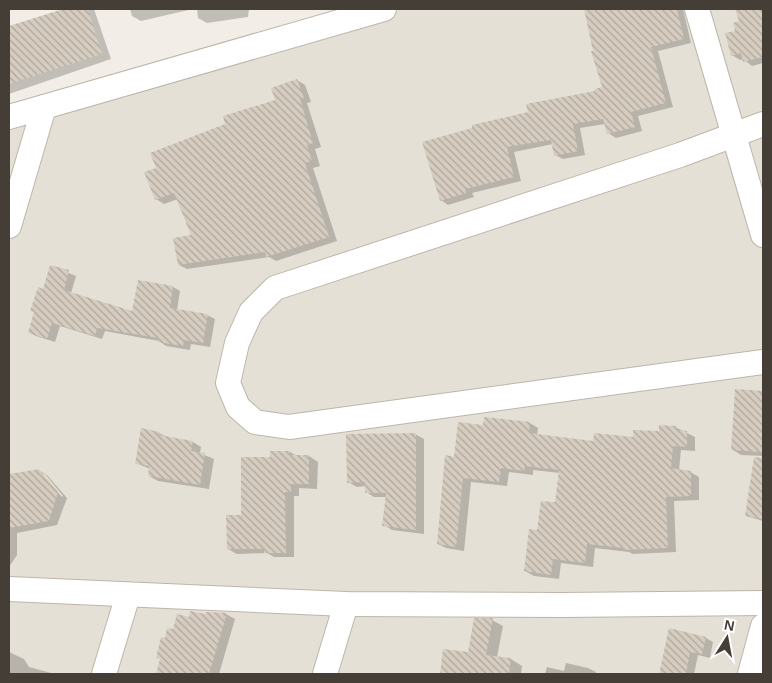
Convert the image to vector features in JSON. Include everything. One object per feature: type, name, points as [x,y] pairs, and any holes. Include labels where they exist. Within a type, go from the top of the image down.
[{"type":"street","points":[[9,117],[338,16],[384,9]]},
{"type":"street","points":[[697,9],[763,235]]},
{"type":"street","points":[[9,226],[44,107]]},
{"type":"street","points":[[763,124],[733,136],[275,288],[251,312],[237,343],[228,383],[238,407],[255,422],[289,427],[763,362]]},
{"type":"street","points":[[9,589],[346,604],[562,605],[763,603]]},
{"type":"street","points":[[104,674],[128,595]]},
{"type":"street","points":[[325,674],[346,604]]},
{"type":"street","points":[[750,674],[763,626]]},
{"type":"shaded area","points":[[383,9],[763,9],[763,674],[9,674],[9,131]]},
{"type":"building","points":[[63,9],[88,9],[102,54],[9,84],[9,26]]},
{"type":"building","points":[[584,9],[677,9],[684,39],[651,47],[666,103],[631,112],[635,127],[607,134],[603,119],[573,124],[578,151],[554,156],[551,140],[507,147],[514,177],[465,189],[466,193],[440,201],[422,142],[472,128],[472,125],[528,112],[526,104],[595,91],[595,89],[602,87],[591,51],[593,51]]},
{"type":"building","points":[[735,9],[763,9],[763,57],[743,62],[741,53],[731,56],[725,33],[735,31],[733,23],[739,21]]},
{"type":"building","points":[[297,79],[304,98],[300,99],[313,143],[307,145],[312,161],[305,163],[329,237],[266,257],[265,252],[178,265],[173,238],[191,235],[174,193],[155,200],[144,172],[156,168],[150,153],[225,124],[223,116],[275,100],[271,88]]},
{"type":"building","points":[[50,265],[69,270],[64,290],[132,311],[138,280],[173,286],[170,308],[208,314],[203,343],[184,340],[183,346],[158,342],[158,338],[97,328],[95,336],[52,323],[47,339],[28,333],[34,312],[30,311],[38,287],[43,289]]},
{"type":"building","points":[[735,389],[763,391],[763,452],[731,450]]},
{"type":"building","points":[[484,417],[530,422],[529,433],[593,441],[594,433],[633,437],[633,430],[659,431],[659,425],[676,426],[676,430],[687,431],[687,447],[673,446],[671,468],[691,471],[691,496],[666,497],[668,548],[623,550],[623,548],[587,544],[585,563],[553,559],[551,575],[524,571],[529,529],[537,530],[541,501],[555,502],[559,470],[525,466],[524,471],[501,468],[499,482],[463,478],[456,547],[437,544],[445,455],[454,457],[458,422],[483,425]]},
{"type":"building","points":[[141,428],[160,432],[159,435],[193,441],[191,451],[205,453],[200,485],[148,476],[149,466],[135,464]]},
{"type":"building","points":[[416,433],[416,530],[382,526],[386,493],[365,493],[365,482],[347,483],[346,434]]},
{"type":"building","points":[[270,451],[290,451],[290,455],[309,455],[309,484],[291,484],[291,492],[285,492],[286,553],[264,553],[264,549],[227,549],[226,515],[241,515],[241,457],[270,457]]},
{"type":"building","points":[[754,457],[763,458],[763,519],[745,516]]},
{"type":"building","points":[[39,469],[58,492],[49,521],[9,528],[9,474]]},
{"type":"building","points":[[190,611],[205,614],[206,612],[227,613],[209,674],[156,674],[160,659],[156,658],[161,637],[165,638],[167,628],[173,629],[177,614],[189,617]]},
{"type":"building","points":[[474,618],[493,618],[486,655],[511,658],[509,674],[440,674],[443,649],[468,652]]},
{"type":"building","points":[[669,628],[706,637],[702,654],[690,652],[686,674],[659,674]]}]
